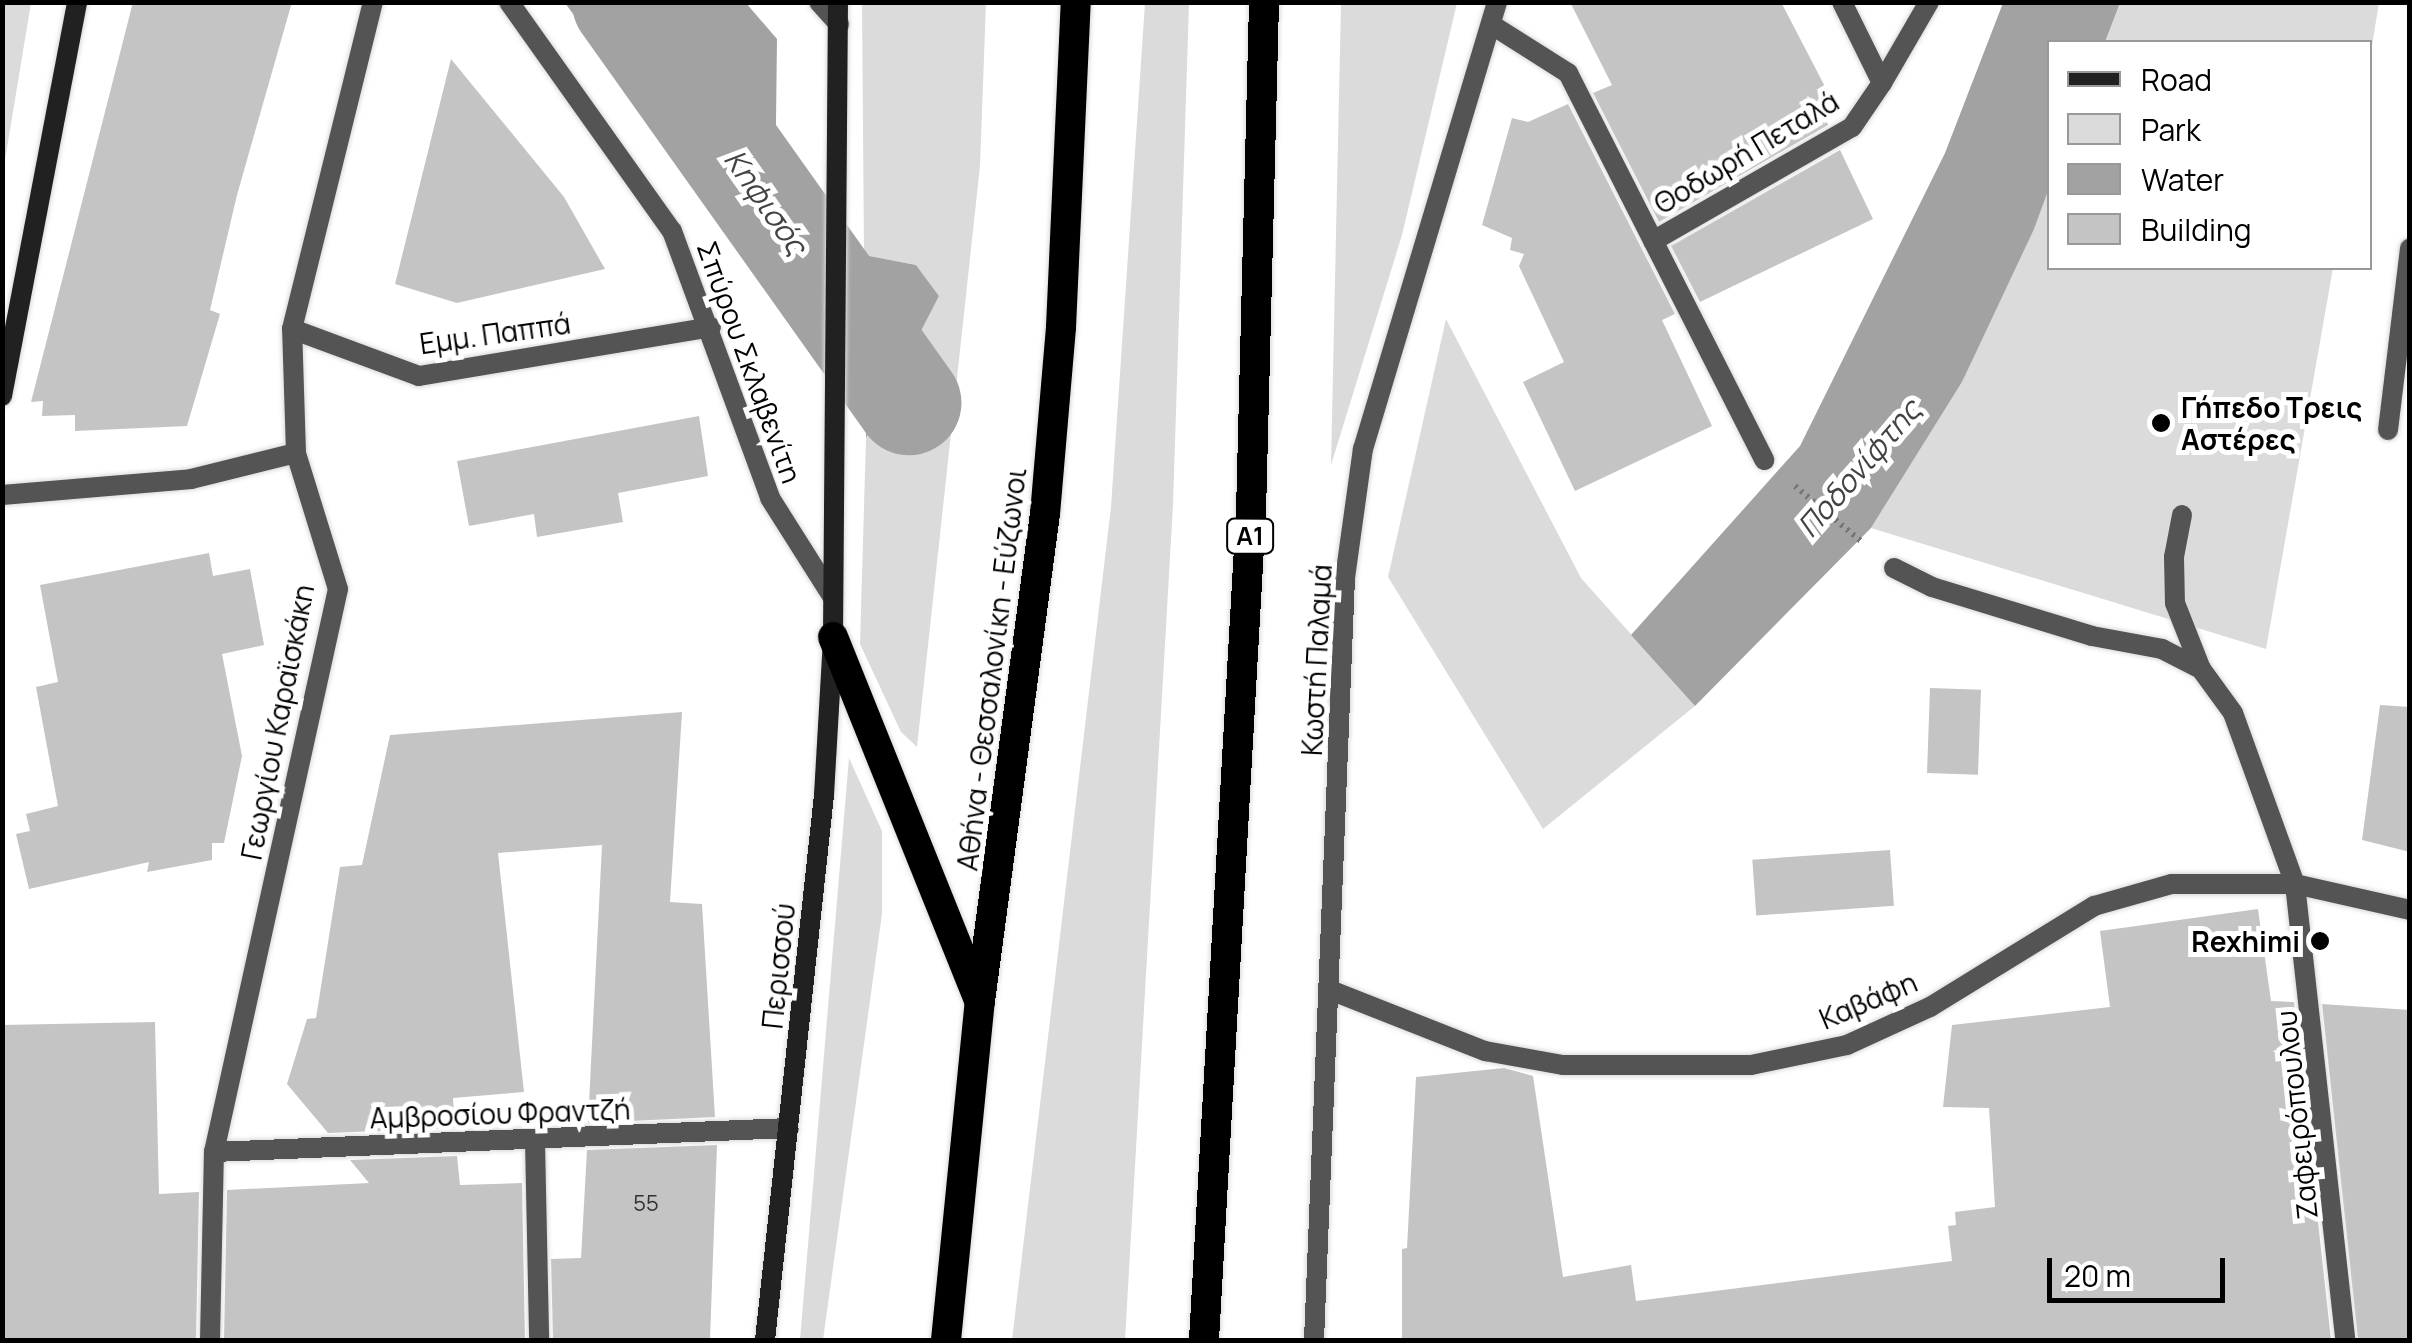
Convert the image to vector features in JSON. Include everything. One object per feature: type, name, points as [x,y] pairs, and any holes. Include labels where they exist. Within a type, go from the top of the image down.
[{"type":"highway","name":"Αθήνα - Θεσσαλονίκη - Εύζωνοι","points":[[946,1340],[980,1001],[1044,514],[1061,326],[1076,2]]},
{"type":"highway","name":"Α1","points":[[1204,1340],[1251,512],[1264,2]]},
{"type":"highway","points":[[833,637],[980,1001]]},
{"type":"street","points":[[2,396],[77,2]]},
{"type":"street","name":"Γεωργίου Καραϊσκάκη","points":[[210,1340],[214,1152],[338,589],[296,453],[292,330],[373,2]]},
{"type":"street","name":"Σπύρου Σκλαβενίτη","points":[[509,2],[672,232],[711,327],[770,498],[832,596]]},
{"type":"street","points":[[818,2],[839,24]]},
{"type":"street","points":[[832,596],[838,2]]},
{"type":"street","name":"Κωστή Παλαμά","points":[[1314,1340],[1345,578],[1363,449],[1497,2]]},
{"type":"street","points":[[1842,2],[1882,84]]},
{"type":"street","points":[[1882,84],[1929,2]]},
{"type":"street","name":"Θοδωρή Πεταλά","points":[[1492,25],[1568,73],[1764,460]]},
{"type":"street","name":"Θοδωρή Πεταλά","points":[[1652,242],[1852,126],[1882,84]]},
{"type":"street","points":[[2388,430],[2410,248]]},
{"type":"street","name":"Εμμ. Παππά","points":[[292,330],[419,376],[711,327]]},
{"type":"street","points":[[2,496],[191,479],[296,453]]},
{"type":"street","name":"Ζαφειρόπουλου","points":[[2182,515],[2174,556],[2175,603],[2202,669],[2233,714],[2295,884],[2345,1340]]},
{"type":"street","points":[[1894,568],[1932,587],[2092,636],[2162,649],[2202,669]]},
{"type":"street","name":"Περισσού","points":[[765,1340],[824,795],[832,596]]},
{"type":"street","name":"Καβάφη","points":[[1330,990],[1485,1051],[1544,1062],[1654,1069],[1750,1064],[1847,1045],[1930,1007],[2094,906],[2172,884],[2295,884],[2410,910]]},
{"type":"street","name":"Αμβροσίου Φραντζή","points":[[214,1152],[788,1128]]},
{"type":"street","points":[[535,1140],[539,1340]]},
{"type":"path","points":[[1764,460],[1894,568]]},
{"type":"green space","points":[[2,3],[31,3],[3,172]]},
{"type":"green space","points":[[862,3],[986,3],[980,166],[917,747],[901,732],[860,644],[866,438],[939,296],[916,265],[864,255]]},
{"type":"green space","points":[[1145,3],[1189,3],[1173,505],[1125,1340],[1012,1340],[1111,507]]},
{"type":"green space","points":[[1341,3],[1457,3],[1402,235],[1331,465]]},
{"type":"green space","points":[[2120,3],[2379,3],[2372,46],[2372,40],[2106,40]]},
{"type":"green space","points":[[2047,192],[2047,270],[2333,270],[2266,649],[1871,528],[1962,382]]},
{"type":"green space","points":[[1446,319],[1581,578],[1695,706],[1543,829],[1388,577]]},
{"type":"green space","points":[[849,758],[882,831],[882,914],[823,1340],[800,1340]]},
{"type":"water","points":[[565,3],[746,3],[777,39],[774,285]]},
{"type":"water","name":"Ποδονίφτης","points":[[2003,3],[2120,3],[2106,40],[2047,40],[2047,193],[1962,382],[1871,528],[1695,706],[1631,635],[1800,446],[1945,153]]},
{"type":"water","points":[[864,255],[916,265],[939,296],[866,438]]},
{"type":"building","points":[[133,2],[292,2],[237,195],[210,310],[220,314],[187,426],[75,431],[75,415],[42,416],[43,401],[31,402]]},
{"type":"building","points":[[1570,2],[1781,2],[1833,102],[1821,108],[1828,125],[1659,222],[1593,93],[1612,85]]},
{"type":"building","points":[[451,59],[564,197],[605,269],[457,303],[395,284]]},
{"type":"building","points":[[1568,104],[1675,314],[1662,320],[1712,426],[1575,491],[1523,382],[1564,362],[1519,266],[1524,254],[1510,250],[1512,238],[1482,225],[1512,118],[1528,122]]},
{"type":"building","points":[[1840,150],[1873,219],[1700,302],[1671,246]]},
{"type":"building","points":[[699,416],[708,476],[618,493],[623,522],[537,537],[534,514],[469,526],[457,461]]},
{"type":"building","points":[[209,553],[213,576],[250,569],[264,645],[222,654],[242,756],[224,843],[212,843],[212,860],[147,872],[149,862],[29,889],[16,834],[30,831],[26,814],[58,806],[36,687],[58,682],[40,585]]},
{"type":"building","points":[[1930,688],[1981,690],[1978,775],[1927,773]]},
{"type":"building","points":[[2380,705],[2410,707],[2410,852],[2362,840]]},
{"type":"building","points":[[682,712],[670,902],[702,904],[715,1117],[588,1123],[602,845],[498,853],[524,1092],[453,1098],[455,1128],[328,1133],[287,1084],[307,1019],[316,1018],[340,867],[362,865],[390,735]]},
{"type":"building","points":[[1890,850],[1894,906],[1756,915],[1752,860]]},
{"type":"building","points":[[2258,909],[2271,1001],[2294,1002],[2331,1340],[1402,1340],[1402,1249],[1407,1248],[1416,1077],[1504,1068],[1533,1076],[1563,1277],[1631,1265],[1636,1301],[1952,1261],[1948,1226],[1956,1225],[1955,1212],[1995,1207],[1989,1108],[1943,1107],[1952,1025],[2110,1007],[2100,931]]},
{"type":"building","points":[[2322,1004],[2410,1010],[2410,1340],[2358,1340]]},
{"type":"building","points":[[155,1022],[159,1194],[199,1192],[196,1340],[2,1340],[2,1025]]},
{"type":"building","points":[[717,1145],[710,1340],[553,1340],[551,1259],[581,1258],[587,1150]]},
{"type":"building","points":[[457,1156],[460,1185],[522,1183],[525,1340],[224,1340],[227,1190],[369,1183],[350,1160]]},
{"type":"waterway","name":"Κηφισός","points":[[624,2],[908,402]]},
{"type":"place","name":"Γήπεδο Τρεις Αστέρες","points":[[2161,423]]},
{"type":"place","name":"Rexhimi","points":[[2320,941]]}]
